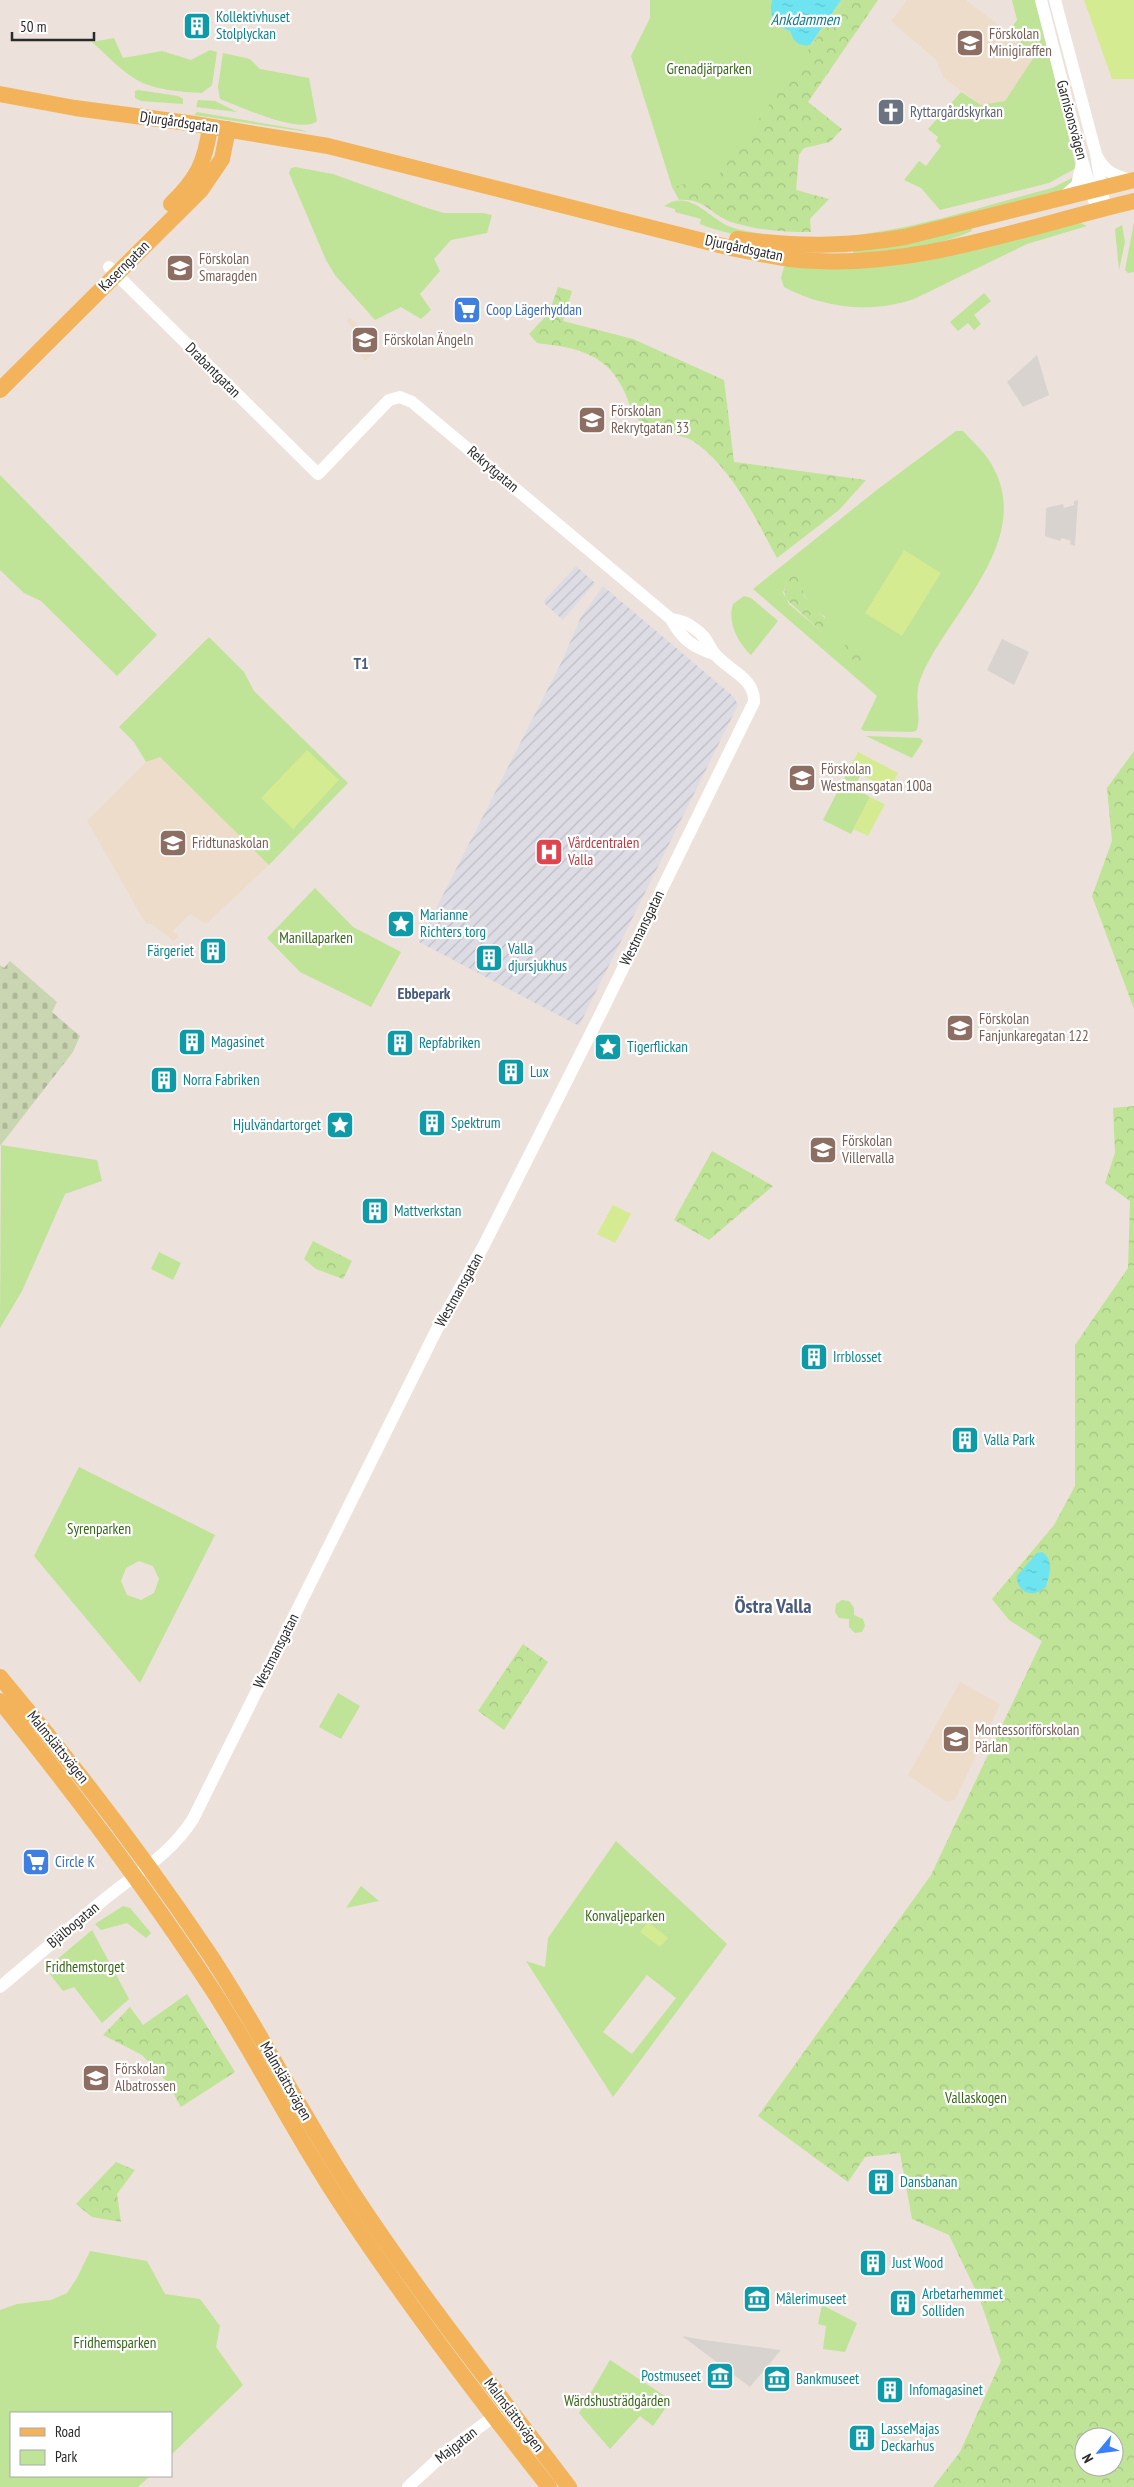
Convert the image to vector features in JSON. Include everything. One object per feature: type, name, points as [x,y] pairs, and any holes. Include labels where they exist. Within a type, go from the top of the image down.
[{"type":"main road","name":"Djurgårdsgatan","points":[[0,94],[75,108],[228,129],[357,152],[425,160],[701,233],[775,244],[820,246],[877,242],[1134,180]]},
{"type":"main road","name":"Kaserngatan","points":[[0,390],[192,182],[204,160],[210,127]]},
{"type":"main road","name":"Kaserngatan","points":[[0,377],[210,179],[224,152],[228,129]]},
{"type":"main road","name":"Djurgårdsgatan","points":[[357,152],[534,200],[640,224],[731,248],[799,260],[854,260],[947,248],[1134,201]]},
{"type":"main road","name":"Malmslättsvägen","points":[[0,1677],[72,1763],[149,1866],[231,1989],[356,2197],[403,2266],[569,2487]]},
{"type":"main road","name":"Malmslättsvägen","points":[[0,1702],[54,1769],[134,1878],[230,2017],[342,2206],[409,2302],[494,2417],[549,2487]]},
{"type":"street","name":"Garnisonsvägen","points":[[1041,0],[1082,160],[1097,189]]},
{"type":"street","name":"Garnisonsvägen","points":[[1055,0],[1096,154],[1097,189],[1101,209]]},
{"type":"street","points":[[1096,154],[1106,170],[1113,175],[1134,180]]},
{"type":"street","points":[[1060,198],[1077,185],[1082,160]]},
{"type":"street","name":"Drabantgatan","points":[[112,270],[318,474]]},
{"type":"street","name":"Rekrytgatan","points":[[318,474],[389,400],[400,397],[412,402],[671,619],[680,620],[696,629],[708,643],[714,654],[749,683],[754,693],[754,702]]},
{"type":"street","name":"Westmansgatan","points":[[149,1866],[179,1839],[193,1819],[436,1331],[484,1245],[602,1012],[754,702]]},
{"type":"street","name":"Bjälbogatan","points":[[0,1987],[106,1898],[149,1866]]},
{"type":"street","name":"Majgatan","points":[[408,2487],[447,2451],[508,2406]]},
{"type":"shaded area","name":"Förskolan Minigiraffen","points":[[907,0],[966,0],[1036,54],[1005,101],[981,105],[944,78],[936,60],[891,21]]},
{"type":"shaded area","name":"Förskolan Ängeln","points":[[350,318],[376,343],[375,351],[366,361],[357,352],[354,345],[361,337],[346,321]]},
{"type":"shaded area","points":[[1037,355],[1049,395],[1023,407],[1007,382]]},
{"type":"shaded area","points":[[1078,500],[1075,546],[1070,544],[1071,541],[1062,538],[1060,541],[1045,536],[1046,508],[1063,504],[1064,508],[1074,505],[1074,501]]},
{"type":"shaded area","points":[[576,566],[595,583],[563,620],[543,602]]},
{"type":"shaded area","points":[[603,586],[734,697],[738,705],[579,1026],[419,942],[562,661],[581,617]]},
{"type":"shaded area","points":[[1002,639],[1029,652],[1014,685],[987,670]]},
{"type":"shaded area","name":"Fridtunaskolan","points":[[160,757],[269,865],[206,924],[190,914],[173,931],[179,937],[173,941],[152,924],[146,924],[87,821],[146,762]]},
{"type":"shaded area","name":"Montessoriförskolan Pärlan","points":[[960,1682],[1000,1704],[955,1800],[947,1802],[908,1775]]},
{"type":"shaded area","points":[[682,2336],[704,2340],[781,2350],[750,2387]]},
{"type":"green space","name":"Grenadjärparken","points":[[650,0],[772,0],[771,11],[774,20],[780,26],[790,31],[792,37],[810,45],[841,0],[844,0],[718,177],[672,187],[631,56],[650,18]]},
{"type":"green space","points":[[844,0],[878,0],[808,102],[842,129],[830,142],[804,148],[799,155],[796,190],[829,199],[810,219],[811,232],[771,230],[741,225],[724,219],[695,201],[679,200],[672,187],[718,176]]},
{"type":"green space","points":[[1012,0],[1036,0],[1076,168],[1049,183],[940,210],[921,188],[904,180],[919,161],[926,166],[941,146],[936,141],[938,137],[928,129],[961,92],[981,105],[1005,101],[1036,54],[1008,33],[1017,20]]},
{"type":"green space","points":[[1084,0],[1134,0],[1134,79],[1112,79]]},
{"type":"green space","points":[[114,38],[123,58],[162,51],[191,60],[210,50],[217,52],[212,85],[202,93],[186,92],[168,90],[137,80],[125,72],[92,42]]},
{"type":"green space","points":[[223,53],[250,59],[260,69],[309,78],[317,121],[309,124],[284,122],[220,99],[218,87]]},
{"type":"green space","points":[[135,91],[178,96],[183,99],[183,104],[141,101],[135,98]]},
{"type":"green space","points":[[198,100],[215,101],[237,112],[196,107]]},
{"type":"green space","points":[[197,112],[302,130],[308,132],[194,115]]},
{"type":"green space","points":[[295,167],[333,174],[444,213],[483,213],[492,215],[487,233],[451,240],[434,259],[440,271],[420,294],[431,310],[421,319],[401,307],[375,320],[335,275],[326,260],[289,173],[291,168]]},
{"type":"green space","points":[[1076,176],[1069,186],[1055,194],[892,232],[828,240],[795,241],[731,234],[700,224],[701,219],[675,212],[675,209],[664,206],[673,202],[690,202],[728,226],[757,233],[794,238],[831,237],[906,227],[943,218],[1052,188]]},
{"type":"green space","points":[[1134,222],[1134,272],[1128,273],[1125,270]]},
{"type":"green space","points":[[1080,223],[1087,226],[1027,244],[914,299],[897,304],[864,307],[831,304],[815,300],[784,287],[781,278],[784,267],[790,263],[817,265]]},
{"type":"green space","points":[[1122,225],[1125,242],[1119,270],[1115,229]]},
{"type":"green space","points":[[971,228],[972,231],[943,241],[853,255],[853,251]]},
{"type":"green space","points":[[558,287],[572,291],[563,321],[633,339],[724,380],[734,462],[866,480],[839,510],[777,558],[752,511],[733,481],[709,454],[685,437],[649,428],[643,424],[632,411],[619,381],[601,361],[566,347],[537,343],[529,334],[549,313]]},
{"type":"green space","points":[[984,293],[991,301],[974,315],[981,324],[974,330],[968,323],[958,331],[950,322]]},
{"type":"green space","points":[[956,431],[963,431],[988,458],[994,469],[1003,496],[1003,523],[995,550],[967,602],[934,651],[922,675],[917,698],[918,724],[917,730],[913,732],[864,731],[861,729],[877,696],[753,589],[878,489]],"holes":[[[787,582],[798,582],[809,602],[825,617],[823,633],[789,604],[783,593]]]},
{"type":"green space","points":[[0,475],[157,635],[117,676],[41,601],[24,593],[0,570]]},
{"type":"green space","points":[[904,550],[941,573],[902,636],[865,613]]},
{"type":"green space","points":[[796,573],[805,597],[830,624],[831,631],[828,633],[823,633],[786,599],[786,584]]},
{"type":"green space","points":[[744,596],[751,598],[778,621],[751,655],[738,638],[731,618],[733,604]]},
{"type":"green space","points":[[209,637],[244,672],[254,691],[348,783],[269,865],[160,757],[146,762],[134,742],[119,727]]},
{"type":"green space","points":[[851,642],[868,654],[867,664],[859,665],[847,655],[844,646]]},
{"type":"green space","points":[[866,736],[920,738],[923,741],[912,758]]},
{"type":"green space","points":[[307,750],[339,780],[293,829],[261,798]]},
{"type":"green space","points":[[1134,751],[1134,1009],[1092,896],[1112,841],[1107,788]]},
{"type":"green space","points":[[858,752],[898,773],[890,789],[849,769]]},
{"type":"green space","points":[[849,769],[861,774],[854,788],[870,797],[851,834],[823,820]]},
{"type":"green space","points":[[870,797],[885,804],[868,836],[853,829]]},
{"type":"green space","name":"Manillaparken","points":[[315,888],[353,927],[401,952],[371,1007],[300,972],[267,938]]},
{"type":"green space","points":[[10,961],[57,1002],[52,1012],[80,1036],[73,1052],[0,1146],[0,965],[4,968]]},
{"type":"green space","name":"Vallaskogen","points":[[1134,1106],[1134,2487],[933,2487],[960,2452],[1001,2361],[979,2297],[949,2235],[912,2219],[900,2153],[865,2157],[848,2182],[758,2116],[931,1875],[1042,1641],[1009,1620],[992,1599],[1054,1525],[1075,1486],[1075,1345],[1128,1268],[1130,1201],[1105,1183],[1115,1153],[1113,1108]]},
{"type":"green space","points":[[1,1145],[97,1160],[102,1181],[65,1194],[22,1291],[0,1328]]},
{"type":"green space","points":[[712,1151],[773,1186],[709,1240],[674,1220]]},
{"type":"green space","points":[[613,1205],[631,1214],[615,1243],[597,1234]]},
{"type":"green space","points":[[313,1241],[352,1261],[343,1279],[316,1269],[304,1259]]},
{"type":"green space","points":[[159,1252],[181,1263],[173,1280],[151,1269]]},
{"type":"green space","name":"Syrenparken","points":[[79,1467],[215,1535],[140,1683],[34,1556]],"holes":[[[139,1561],[153,1566],[159,1579],[154,1593],[141,1600],[127,1595],[121,1581],[126,1568]]]},
{"type":"green space","points":[[842,1600],[849,1601],[854,1608],[854,1615],[863,1619],[865,1626],[862,1632],[855,1633],[849,1627],[849,1619],[839,1618],[835,1612],[836,1604]]},
{"type":"green space","points":[[523,1644],[548,1662],[504,1730],[478,1711]]},
{"type":"green space","points":[[338,1693],[360,1706],[341,1739],[319,1727]]},
{"type":"green space","name":"Konvaljeparken","points":[[616,1841],[727,1944],[613,2097],[526,1961],[545,1967],[548,1938]],"holes":[[[647,1975],[676,1998],[632,2054],[603,2032]]]},
{"type":"green space","points":[[361,1886],[379,1901],[346,1908]]},
{"type":"green space","points":[[123,1906],[130,1908],[151,1933],[146,1938],[127,1923],[101,1930],[95,1924]]},
{"type":"green space","points":[[648,1922],[668,1938],[660,1947],[640,1932]]},
{"type":"green space","name":"Fridhemstorget","points":[[92,1930],[129,1999],[102,2023],[74,1987],[63,1991],[46,1969]]},
{"type":"green space","points":[[187,1994],[235,2072],[181,2107],[167,2082],[142,2055],[103,2035],[130,2007],[143,2025]]},
{"type":"green space","points":[[116,2162],[135,2170],[117,2194],[121,2222],[92,2217],[76,2204]]},
{"type":"green space","name":"Fridhemsparken","points":[[90,2251],[147,2261],[165,2294],[200,2299],[220,2326],[216,2347],[243,2385],[172,2454],[172,2412],[10,2412],[10,2477],[149,2477],[138,2487],[0,2487],[0,2310],[17,2304],[51,2300],[67,2293],[77,2278]]},
{"type":"green space","points":[[822,2305],[857,2323],[845,2352],[823,2349],[826,2326],[818,2324]]},
{"type":"green space","name":"Wärdshusträdgården","points":[[610,2360],[671,2400],[653,2426],[640,2416],[610,2449],[579,2413]]},
{"type":"water","name":"Ankdammen","points":[[772,0],[841,0],[810,45],[803,45],[793,38],[790,31],[780,26],[774,20],[771,11]]},
{"type":"water","points":[[1042,1552],[1050,1564],[1046,1587],[1035,1593],[1024,1591],[1019,1586],[1017,1576],[1037,1553]]},
{"type":"place","name":"Kollektivhuset Stolplyckan","points":[[197,26]]},
{"type":"place","name":"Förskolan Minigiraffen","points":[[970,43]]},
{"type":"place","name":"Ryttargårdskyrkan","points":[[891,112]]},
{"type":"place","name":"Förskolan Smaragden","points":[[180,268]]},
{"type":"place","name":"Coop Lägerhyddan","points":[[467,310]]},
{"type":"place","name":"Förskolan Ängeln","points":[[365,340]]},
{"type":"place","name":"Förskolan Rekrytgatan 33","points":[[592,420]]},
{"type":"place","name":"Förskolan Westmansgatan 100a","points":[[802,778]]},
{"type":"place","name":"Fridtunaskolan","points":[[173,843]]},
{"type":"place","name":"Vårdcentralen Valla","points":[[549,852]]},
{"type":"place","name":"Marianne Richters torg","points":[[401,924]]},
{"type":"place","name":"Färgeriet","points":[[213,951]]},
{"type":"place","name":"Valla djursjukhus","points":[[489,958]]},
{"type":"place","name":"Förskolan Fanjunkaregatan 122","points":[[960,1028]]},
{"type":"place","name":"Magasinet","points":[[192,1042]]},
{"type":"place","name":"Repfabriken","points":[[400,1043]]},
{"type":"place","name":"Tigerflickan","points":[[608,1047]]},
{"type":"place","name":"Lux","points":[[511,1072]]},
{"type":"place","name":"Norra Fabriken","points":[[164,1080]]},
{"type":"place","name":"Spektrum","points":[[432,1123]]},
{"type":"place","name":"Hjulvändartorget","points":[[340,1125]]},
{"type":"place","name":"Förskolan Villervalla","points":[[823,1150]]},
{"type":"place","name":"Mattverkstan","points":[[375,1211]]},
{"type":"place","name":"Irrblosset","points":[[814,1357]]},
{"type":"place","name":"Valla Park","points":[[965,1440]]},
{"type":"place","name":"Montessoriförskolan Pärlan","points":[[956,1739]]},
{"type":"place","name":"Circle K","points":[[36,1862]]},
{"type":"place","name":"Förskolan Albatrossen","points":[[96,2078]]},
{"type":"place","name":"Dansbanan","points":[[881,2182]]},
{"type":"place","name":"Just Wood","points":[[873,2263]]},
{"type":"place","name":"Målerimuseet","points":[[757,2299]]},
{"type":"place","name":"Arbetarhemmet Solliden","points":[[903,2303]]},
{"type":"place","name":"Postmuseet","points":[[720,2376]]},
{"type":"place","name":"Bankmuseet","points":[[777,2379]]},
{"type":"place","name":"Infomagasinet","points":[[890,2390]]},
{"type":"place","name":"LasseMajas Deckarhus","points":[[862,2438]]},
{"type":"district","name":"T1","points":[[361,663]]},
{"type":"district","name":"Ebbepark","points":[[424,993]]},
{"type":"district","name":"Östra Valla","points":[[773,1606]]}]
